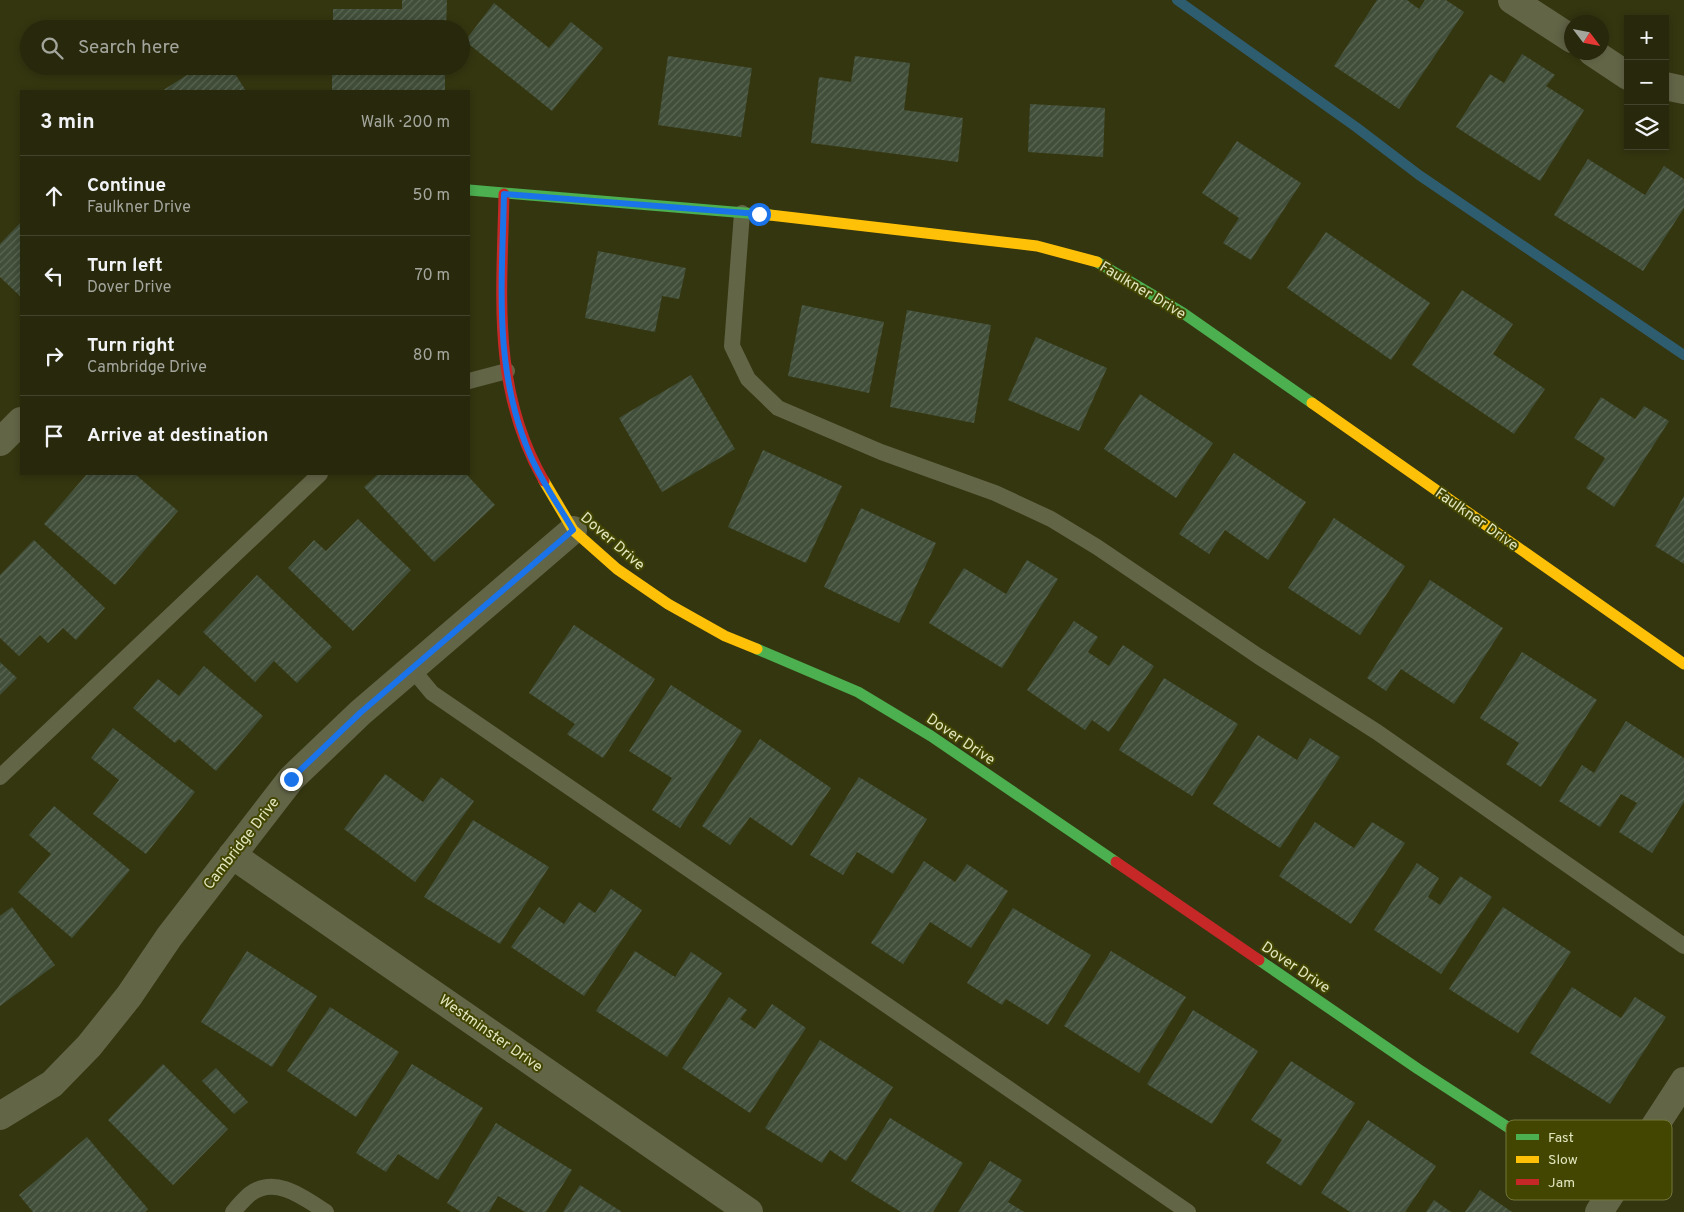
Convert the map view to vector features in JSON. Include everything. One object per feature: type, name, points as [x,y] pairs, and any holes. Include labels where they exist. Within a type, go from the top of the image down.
[{"type":"street","points":[[1512,0],[1564,34]]},
{"type":"street","points":[[1604,60],[1624,73]]},
{"type":"street","points":[[1669,87],[1684,90]]},
{"type":"street","name":"Faulkner Drive","points":[[470,190],[742,213],[1037,246],[1102,263],[1183,313],[1684,664]]},
{"type":"street","name":"Dover Drive","points":[[504,194],[501,334],[512,406],[531,458],[573,530],[617,568],[668,604],[725,636],[790,661],[858,692],[930,736],[1418,1069],[1506,1132]]},
{"type":"street","points":[[0,442],[20,423]]},
{"type":"street","name":"Cambridge Drive","points":[[0,1116],[52,1084],[89,1046],[129,996],[169,937],[291,779],[360,713],[573,530]]},
{"type":"street","name":"Westminster Drive","points":[[232,855],[749,1212]]},
{"type":"street","points":[[1659,1120],[1684,1081]]},
{"type":"lane","points":[[742,213],[732,346],[748,379],[778,408],[882,452],[994,493],[1051,519],[1098,547],[1258,656],[1377,732],[1684,946]]},
{"type":"lane","points":[[470,381],[507,371]]},
{"type":"lane","points":[[0,777],[319,475]]},
{"type":"lane","points":[[412,668],[432,693],[1188,1212]]},
{"type":"lane","points":[[233,1212],[250,1194],[272,1186],[288,1189],[326,1212]]},
{"type":"building","points":[[402,0],[447,0],[446,20],[333,20],[333,9],[402,9]]},
{"type":"building","points":[[1377,0],[1407,0],[1419,9],[1425,0],[1446,0],[1464,12],[1399,109],[1334,66]]},
{"type":"building","points":[[494,3],[549,48],[571,22],[603,48],[552,111],[470,45],[470,34]]},
{"type":"building","points":[[1522,54],[1555,75],[1546,86],[1584,110],[1540,181],[1456,127],[1490,74],[1504,83]]},
{"type":"building","points":[[668,56],[752,68],[741,137],[658,125]]},
{"type":"building","points":[[855,56],[910,63],[904,110],[963,118],[958,162],[811,143],[819,77],[851,82]]},
{"type":"building","points":[[187,75],[236,75],[245,90],[164,90]]},
{"type":"building","points":[[332,75],[445,75],[445,90],[332,90]]},
{"type":"building","points":[[1030,104],[1105,108],[1103,157],[1028,152]]},
{"type":"building","points":[[1237,141],[1301,183],[1251,260],[1223,243],[1239,218],[1202,193]]},
{"type":"building","points":[[1588,159],[1645,195],[1664,166],[1684,179],[1684,208],[1643,271],[1554,215]]},
{"type":"building","points":[[20,223],[20,296],[0,277],[0,244]]},
{"type":"building","points":[[1326,232],[1430,303],[1391,360],[1287,288]]},
{"type":"building","points":[[598,251],[686,268],[679,299],[662,296],[655,332],[585,318]]},
{"type":"building","points":[[1462,290],[1513,324],[1493,354],[1545,389],[1514,434],[1412,365]]},
{"type":"building","points":[[802,305],[884,322],[869,393],[788,376]]},
{"type":"building","points":[[907,310],[991,325],[974,423],[890,407]]},
{"type":"building","points":[[1036,337],[1107,368],[1079,431],[1008,400]]},
{"type":"building","points":[[691,375],[735,449],[662,492],[619,418]]},
{"type":"building","points":[[1140,394],[1213,443],[1176,498],[1104,449]]},
{"type":"building","points":[[1601,397],[1635,419],[1644,406],[1669,421],[1614,507],[1586,488],[1605,458],[1574,438]]},
{"type":"building","points":[[763,450],[842,486],[806,563],[728,527]]},
{"type":"building","points":[[1234,453],[1306,502],[1268,560],[1225,530],[1209,554],[1179,534]]},
{"type":"building","points":[[86,475],[136,475],[178,511],[115,585],[44,524]]},
{"type":"building","points":[[377,475],[467,475],[495,505],[434,562],[364,487]]},
{"type":"building","points":[[1684,496],[1684,564],[1655,546]]},
{"type":"building","points":[[861,508],[936,543],[899,623],[824,587]]},
{"type":"building","points":[[1334,518],[1405,566],[1360,635],[1288,588]]},
{"type":"building","points":[[358,519],[411,570],[353,631],[288,568],[314,540],[326,551]]},
{"type":"building","points":[[34,540],[105,608],[76,640],[63,628],[48,643],[40,635],[19,656],[0,638],[0,575]]},
{"type":"building","points":[[1027,560],[1058,579],[1002,668],[929,623],[964,568],[1006,594]]},
{"type":"building","points":[[257,575],[332,647],[297,683],[274,661],[255,682],[203,632]]},
{"type":"building","points":[[1430,580],[1503,628],[1454,704],[1401,669],[1386,691],[1367,678]]},
{"type":"building","points":[[1074,621],[1098,637],[1088,652],[1109,666],[1123,645],[1154,666],[1109,732],[1092,720],[1085,730],[1027,690]]},
{"type":"building","points":[[574,625],[655,679],[603,758],[567,734],[575,724],[529,693]]},
{"type":"building","points":[[1522,652],[1597,700],[1541,787],[1506,764],[1519,743],[1480,718]]},
{"type":"building","points":[[0,662],[17,678],[0,695]]},
{"type":"building","points":[[204,666],[263,716],[216,771],[179,739],[175,743],[133,708],[158,679],[179,696]]},
{"type":"building","points":[[1164,678],[1238,724],[1192,796],[1119,750]]},
{"type":"building","points":[[671,685],[742,731],[680,828],[652,810],[672,778],[629,751]]},
{"type":"building","points":[[1626,721],[1684,758],[1684,802],[1652,853],[1619,832],[1637,803],[1621,794],[1600,827],[1559,801],[1582,765],[1594,773]]},
{"type":"building","points":[[113,728],[195,792],[146,854],[93,814],[119,780],[91,758]]},
{"type":"building","points":[[1258,735],[1297,760],[1310,738],[1340,757],[1280,848],[1213,804]]},
{"type":"building","points":[[760,739],[831,788],[792,846],[750,817],[730,845],[702,826]]},
{"type":"building","points":[[385,774],[423,802],[441,777],[474,801],[415,882],[344,829]]},
{"type":"building","points":[[859,777],[927,819],[893,874],[857,852],[843,875],[810,855]]},
{"type":"building","points":[[54,806],[130,870],[72,938],[18,892],[51,854],[29,835]]},
{"type":"building","points":[[473,820],[549,867],[500,944],[424,897]]},
{"type":"building","points":[[1315,822],[1354,848],[1372,822],[1405,843],[1351,924],[1279,876]]},
{"type":"building","points":[[924,861],[955,882],[967,864],[1008,891],[971,948],[930,922],[903,964],[871,943]]},
{"type":"building","points":[[1417,863],[1439,878],[1428,897],[1440,905],[1460,876],[1492,897],[1441,974],[1374,930]]},
{"type":"building","points":[[611,889],[642,910],[584,996],[511,947],[539,907],[564,924],[579,902],[595,913]]},
{"type":"building","points":[[12,907],[55,965],[0,1006],[0,916]]},
{"type":"building","points":[[1503,907],[1571,952],[1518,1033],[1449,989]]},
{"type":"building","points":[[1013,908],[1091,955],[1048,1025],[1006,999],[1002,1005],[967,983]]},
{"type":"building","points":[[247,951],[317,996],[272,1067],[201,1022]]},
{"type":"building","points":[[635,951],[675,977],[691,952],[722,973],[667,1057],[596,1011]]},
{"type":"building","points":[[1111,951],[1186,997],[1139,1073],[1064,1026]]},
{"type":"building","points":[[1572,987],[1621,1018],[1635,997],[1666,1017],[1610,1104],[1530,1053]]},
{"type":"building","points":[[729,997],[747,1010],[740,1019],[755,1029],[772,1004],[806,1028],[750,1113],[682,1068]]},
{"type":"building","points":[[330,1007],[399,1052],[356,1117],[287,1071]]},
{"type":"building","points":[[1193,1010],[1258,1051],[1212,1124],[1147,1084]]},
{"type":"building","points":[[820,1040],[893,1087],[846,1161],[830,1150],[822,1163],[765,1128]]},
{"type":"building","points":[[1291,1061],[1355,1103],[1301,1186],[1266,1163],[1282,1140],[1251,1120]]},
{"type":"building","points":[[163,1064],[228,1129],[173,1185],[108,1120]]},
{"type":"building","points":[[412,1064],[483,1108],[438,1180],[398,1154],[386,1172],[356,1153]]},
{"type":"building","points":[[216,1068],[248,1102],[234,1114],[202,1081]]},
{"type":"building","points":[[890,1118],[963,1163],[933,1212],[901,1212],[851,1181]]},
{"type":"building","points":[[1368,1120],[1436,1166],[1405,1212],[1350,1212],[1321,1193]]},
{"type":"building","points":[[496,1123],[572,1170],[546,1212],[525,1212],[498,1196],[489,1212],[461,1212],[447,1203]]},
{"type":"building","points":[[87,1137],[148,1209],[145,1212],[33,1212],[19,1195]]},
{"type":"building","points":[[990,1161],[1022,1180],[1008,1202],[1024,1212],[958,1212]]},
{"type":"building","points":[[580,1185],[622,1212],[563,1212]]},
{"type":"building","points":[[1480,1190],[1512,1212],[1465,1212]]},
{"type":"building","points":[[1434,1200],[1451,1212],[1426,1212]]},
{"type":"waterway","points":[[1177,0],[1356,127],[1419,175],[1684,355]]},
{"type":"traffic: fast","points":[[470,190],[770,215]]},
{"type":"traffic: fast","points":[[1097,262],[1183,313],[1312,403]]},
{"type":"traffic: fast","points":[[757,649],[858,692],[931,736],[1116,862]]},
{"type":"traffic: fast","points":[[1259,960],[1418,1069],[1506,1126]]},
{"type":"traffic: slow","points":[[770,215],[1037,246],[1097,262]]},
{"type":"traffic: slow","points":[[1312,403],[1684,664]]},
{"type":"traffic: slow","points":[[544,481],[573,530],[617,569],[668,604],[725,636],[757,649]]},
{"type":"traffic: jam","points":[[504,194],[503,341],[515,412],[527,446],[544,481]]},
{"type":"traffic: jam","points":[[1116,862],[1259,960]]},
{"type":"route","points":[[291,779],[360,713],[573,530],[531,458],[512,406],[501,334],[504,194],[759,214]]}]
